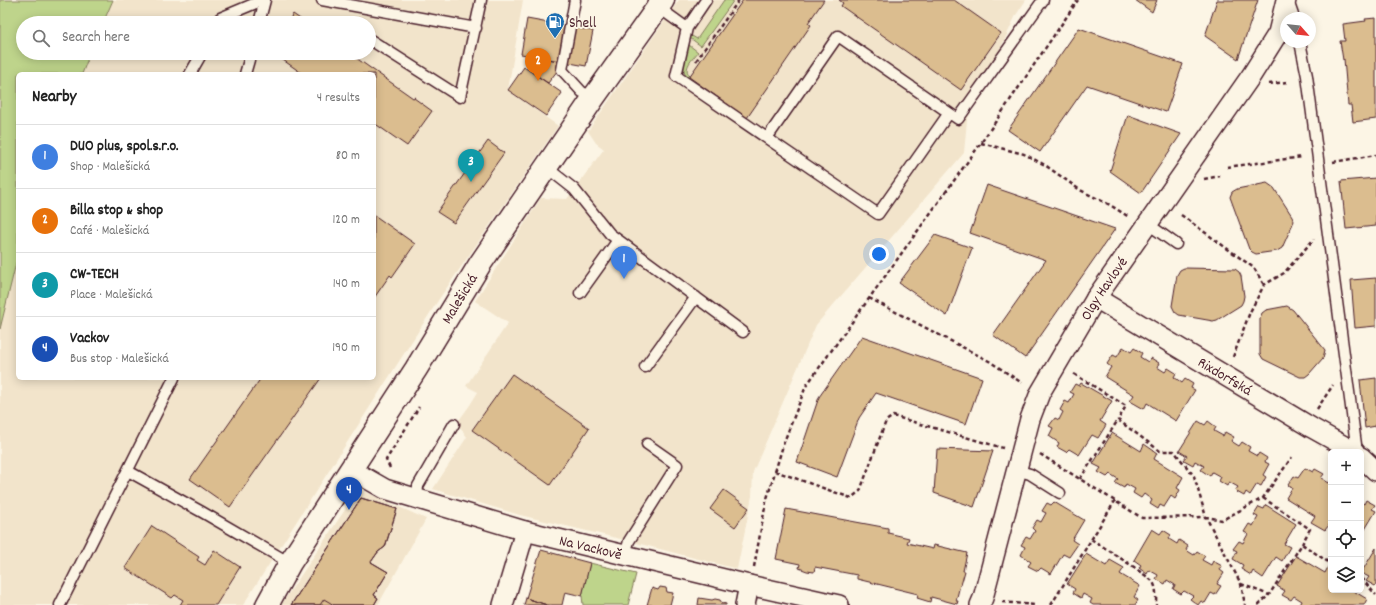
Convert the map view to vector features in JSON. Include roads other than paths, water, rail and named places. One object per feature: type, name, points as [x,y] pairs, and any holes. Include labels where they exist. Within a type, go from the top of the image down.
[{"type":"street","name":"Olgy Havlové","points":[[980,605],[1030,419],[1040,393],[1141,222],[1252,76],[1278,33],[1287,0]]},
{"type":"street","name":"Malešická","points":[[266,605],[290,563],[416,369],[480,264],[594,97],[661,4]]},
{"type":"street","name":"Rixdorfská","points":[[1096,298],[1312,428],[1350,449]]},
{"type":"street","points":[[1364,460],[1376,471]]},
{"type":"street","name":"Na Vackově","points":[[350,469],[385,488],[525,531],[839,605]]},
{"type":"street","points":[[503,605],[525,531]]},
{"type":"street","points":[[745,605],[749,585]]},
{"type":"lane","points":[[225,16],[264,0]]},
{"type":"lane","points":[[261,16],[264,0]]},
{"type":"lane","points":[[322,0],[476,28]]},
{"type":"lane","points":[[376,43],[460,96],[481,0]]},
{"type":"lane","points":[[575,0],[562,70],[582,92],[594,97]]},
{"type":"lane","points":[[706,0],[687,28],[676,76],[878,214],[949,113]]},
{"type":"lane","points":[[767,138],[838,36],[958,119],[1043,0]]},
{"type":"lane","points":[[1287,0],[1292,12]]},
{"type":"lane","points":[[661,4],[687,28]]},
{"type":"lane","points":[[1301,48],[1307,76],[1356,449]]},
{"type":"lane","points":[[191,72],[198,60]]},
{"type":"lane","points":[[246,72],[249,60]]},
{"type":"lane","points":[[546,167],[574,188],[610,234],[743,332]]},
{"type":"lane","points":[[1141,222],[1176,244]]},
{"type":"lane","points":[[580,293],[618,240]]},
{"type":"lane","points":[[645,367],[696,297]]},
{"type":"lane","points":[[60,605],[173,380]]},
{"type":"lane","points":[[417,498],[418,486],[454,424]]},
{"type":"lane","points":[[625,555],[630,541],[678,465],[647,444]]},
{"type":"lane","points":[[1016,470],[1030,474],[1060,492]]},
{"type":"lane","points":[[128,471],[290,563]]},
{"type":"place","name":"Shell","points":[[555,39]]},
{"type":"place","name":"Billa stop & shop","points":[[538,81]]},
{"type":"place","name":"CW-TECH","points":[[471,182]]},
{"type":"place","name":"DUO plus, spol.s.r.o.","points":[[624,279]]},
{"type":"place","name":"Vackov","points":[[349,510]]}]
